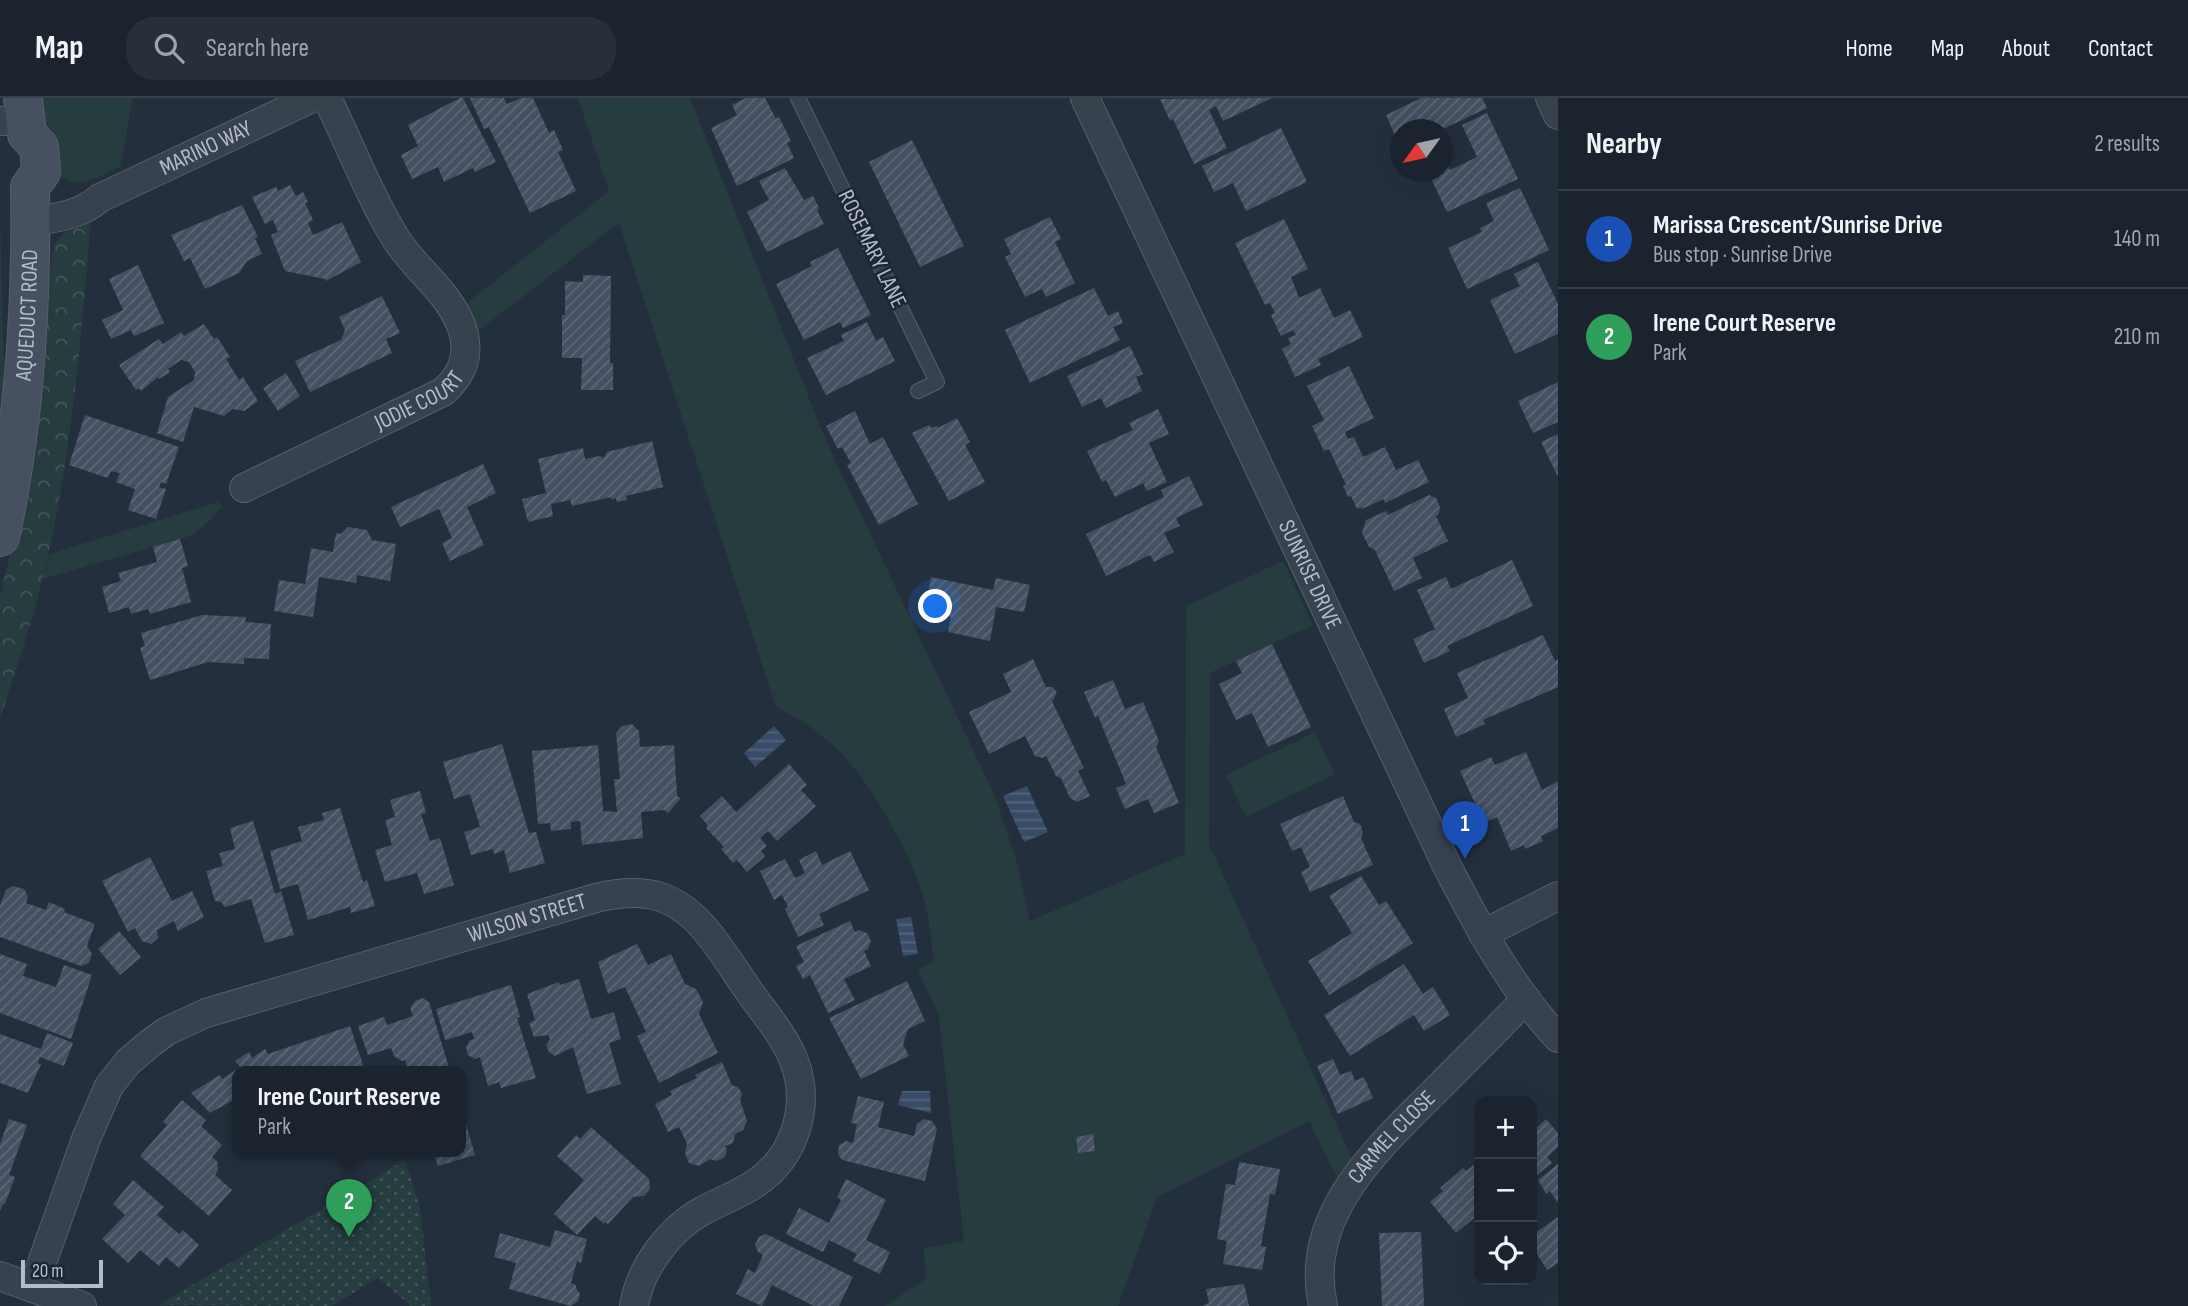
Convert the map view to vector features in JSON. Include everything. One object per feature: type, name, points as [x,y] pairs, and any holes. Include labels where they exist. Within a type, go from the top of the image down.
[{"type":"main road","name":"AQUEDUCT ROAD","points":[[0,537],[20,422],[27,338],[30,202],[41,172],[39,147],[19,118]]},
{"type":"street","name":"MARINO WAY","points":[[30,202],[89,195],[100,198],[312,98]]},
{"type":"street","name":"JODIE COURT","points":[[244,488],[443,392],[456,381],[463,367],[466,351],[463,332],[452,309],[441,292],[397,241],[327,98]]},
{"type":"street","name":"SUNRISE DRIVE","points":[[1085,98],[1447,866],[1483,934],[1527,999],[1558,1038]]},
{"type":"street","points":[[1550,98],[1558,115]]},
{"type":"street","name":"WILSON STREET","points":[[33,1288],[86,1139],[109,1086],[128,1062],[167,1031],[206,1013],[596,898],[621,892],[643,892],[680,905],[697,919],[714,940],[794,1060],[801,1087],[801,1113],[794,1135],[773,1170],[736,1196],[689,1219],[672,1234],[646,1273],[634,1306]]},
{"type":"street","points":[[1483,934],[1558,896]]},
{"type":"street","name":"CARMEL CLOSE","points":[[1322,1306],[1320,1272],[1324,1239],[1334,1211],[1347,1187],[1402,1124],[1527,999]]},
{"type":"street","points":[[0,1276],[82,1306]]},
{"type":"lane","name":"ROSEMARY LANE","points":[[798,98],[937,382],[918,391]]},
{"type":"green space","points":[[43,98],[133,98],[120,167],[85,181],[70,181],[59,176],[48,154]]},
{"type":"green space","points":[[578,98],[690,98],[826,441],[995,796],[1016,859],[1030,921],[1185,854],[1186,606],[1283,561],[1313,625],[1210,673],[1209,844],[1354,1163],[1339,1181],[1309,1121],[1157,1197],[1118,1306],[885,1306],[927,1278],[923,1248],[964,1241],[939,1016],[918,970],[934,962],[927,910],[913,868],[885,813],[861,776],[816,731],[776,707],[619,223],[474,334],[462,307],[609,191]]},
{"type":"green space","points":[[0,211],[4,386],[0,444]]},
{"type":"green space","points":[[91,218],[74,399],[53,533],[39,595],[0,719],[0,596],[22,504],[43,377],[52,253],[58,240],[67,231]]},
{"type":"green space","points":[[218,502],[223,507],[194,535],[43,579],[49,554]]},
{"type":"green space","points":[[1315,732],[1335,774],[1246,817],[1226,775]]},
{"type":"green space","points":[[405,1160],[420,1207],[431,1306],[411,1306],[378,1278],[332,1306],[158,1305]]},
{"type":"water","points":[[774,726],[786,740],[755,767],[744,753]]},
{"type":"water","points":[[1027,786],[1048,832],[1024,842],[1003,796]]},
{"type":"water","points":[[911,917],[918,954],[903,956],[896,919]]},
{"type":"water","points":[[902,1091],[930,1091],[931,1113],[898,1105]]},
{"type":"building","points":[[463,98],[496,162],[475,172],[473,168],[444,182],[438,167],[412,179],[401,155],[418,146],[408,125]]},
{"type":"building","points":[[470,98],[504,98],[507,104],[521,98],[533,98],[549,133],[554,130],[563,150],[558,152],[576,191],[530,213],[489,127],[484,129]]},
{"type":"building","points":[[746,98],[765,98],[776,119],[779,117],[791,141],[787,143],[794,158],[737,186],[711,128],[737,115],[732,105]]},
{"type":"building","points":[[1272,98],[1223,121],[1216,106],[1209,110],[1227,148],[1194,164],[1173,119],[1170,121],[1160,99]]},
{"type":"building","points":[[1421,98],[1482,98],[1487,108],[1453,124],[1453,119],[1390,119],[1390,124],[1386,115]]},
{"type":"building","points":[[1487,113],[1518,179],[1447,212],[1433,182],[1453,182],[1453,169],[1477,157],[1462,125]]},
{"type":"building","points":[[1281,128],[1307,182],[1246,211],[1233,183],[1214,192],[1202,166]]},
{"type":"building","points":[[912,140],[964,246],[920,267],[869,162]]},
{"type":"building","points":[[785,168],[804,200],[813,196],[824,224],[767,252],[747,212],[769,200],[759,181]]},
{"type":"building","points":[[290,185],[296,196],[303,192],[308,202],[305,203],[313,220],[308,223],[313,235],[342,222],[361,262],[326,281],[285,271],[271,235],[278,232],[273,220],[265,224],[252,197],[276,187],[278,191]]},
{"type":"building","points":[[1520,188],[1549,250],[1467,289],[1448,248],[1482,232],[1480,228],[1494,221],[1486,203]]},
{"type":"building","points":[[242,205],[258,237],[255,238],[262,254],[247,261],[239,273],[205,289],[190,258],[184,261],[171,235]]},
{"type":"building","points":[[1050,217],[1061,239],[1055,242],[1075,283],[1046,297],[1042,289],[1025,297],[1005,257],[1011,254],[1004,239]]},
{"type":"building","points":[[1284,219],[1308,269],[1291,277],[1299,298],[1320,288],[1334,318],[1350,310],[1363,337],[1318,359],[1321,365],[1295,377],[1282,349],[1291,344],[1288,338],[1296,335],[1293,330],[1281,336],[1271,315],[1275,313],[1270,303],[1265,305],[1235,243]]},
{"type":"building","points":[[838,248],[871,315],[843,328],[840,322],[804,340],[776,284],[812,266],[810,262]]},
{"type":"building","points":[[1538,262],[1558,304],[1558,334],[1515,354],[1490,300],[1520,286],[1514,274]]},
{"type":"building","points":[[138,265],[164,323],[134,336],[131,330],[111,339],[102,320],[123,310],[109,279]]},
{"type":"building","points":[[583,275],[611,276],[610,363],[613,363],[613,390],[581,390],[582,358],[562,358],[565,281],[583,282]]},
{"type":"building","points":[[1094,288],[1108,316],[1118,311],[1123,323],[1113,327],[1120,340],[1030,383],[1005,330]]},
{"type":"building","points":[[382,296],[400,333],[386,339],[392,353],[310,392],[295,361],[341,340],[345,330],[339,317]]},
{"type":"building","points":[[867,322],[876,341],[883,337],[895,361],[826,395],[807,358],[844,341],[841,335]]},
{"type":"building","points":[[204,324],[214,339],[217,337],[230,357],[226,359],[239,380],[243,377],[258,401],[244,411],[233,409],[224,416],[194,407],[183,442],[157,433],[168,397],[194,380],[195,372],[189,362],[181,360],[168,369],[170,372],[159,379],[158,377],[141,391],[139,388],[136,390],[119,365],[159,339],[163,344],[181,332],[184,336]]},
{"type":"building","points":[[1130,346],[1143,374],[1136,377],[1142,391],[1106,408],[1101,398],[1082,407],[1067,376]]},
{"type":"building","points":[[1349,366],[1374,418],[1345,432],[1348,439],[1354,437],[1363,457],[1385,447],[1396,470],[1418,460],[1429,482],[1385,503],[1384,499],[1362,509],[1357,509],[1351,496],[1348,497],[1343,486],[1346,485],[1329,449],[1324,451],[1312,426],[1324,420],[1307,386]]},
{"type":"building","points":[[286,373],[300,396],[278,411],[263,388]]},
{"type":"building","points":[[1558,382],[1558,422],[1533,433],[1518,401]]},
{"type":"building","points":[[1158,409],[1169,434],[1149,443],[1167,482],[1147,491],[1143,483],[1115,497],[1106,480],[1102,482],[1087,451],[1133,430],[1129,423]]},
{"type":"building","points":[[855,411],[870,444],[883,437],[918,504],[879,525],[847,465],[851,463],[842,447],[838,449],[826,426]]},
{"type":"building","points":[[85,415],[179,447],[166,484],[161,482],[159,487],[166,489],[156,519],[128,510],[135,489],[116,482],[120,473],[111,471],[108,478],[69,465]]},
{"type":"building","points":[[957,418],[970,442],[965,445],[985,482],[949,501],[912,433],[929,425],[931,428],[938,428]]},
{"type":"building","points":[[1558,434],[1558,477],[1541,442]]},
{"type":"building","points":[[652,441],[663,487],[626,496],[627,500],[617,502],[616,498],[611,500],[611,497],[572,506],[570,500],[551,504],[553,516],[528,522],[522,499],[546,493],[538,459],[583,448],[585,459],[599,456],[604,458],[607,452]]},
{"type":"building","points":[[483,464],[496,493],[467,507],[484,545],[450,561],[442,543],[452,538],[439,509],[400,527],[391,507]]},
{"type":"building","points":[[1189,476],[1203,505],[1176,518],[1180,526],[1164,533],[1174,552],[1154,562],[1150,555],[1106,576],[1086,534],[1164,497],[1161,490]]},
{"type":"building","points":[[1429,495],[1436,498],[1440,507],[1436,516],[1448,541],[1413,558],[1422,578],[1394,591],[1375,550],[1369,547],[1362,533],[1366,520],[1386,511],[1388,515]]},
{"type":"building","points":[[348,527],[367,530],[372,540],[396,544],[390,581],[357,575],[356,583],[319,577],[313,617],[274,611],[279,580],[305,584],[311,548],[333,552],[336,533],[341,534]]},
{"type":"building","points":[[180,539],[188,566],[182,568],[191,602],[150,614],[148,609],[131,614],[129,607],[109,613],[102,587],[121,581],[118,573],[157,562],[153,547]]},
{"type":"building","points":[[1512,560],[1533,606],[1447,646],[1450,651],[1424,663],[1413,639],[1435,629],[1417,590],[1446,577],[1451,589]]},
{"type":"building","points":[[931,577],[993,590],[996,578],[1030,585],[1024,612],[996,607],[990,641],[948,632],[951,617],[925,612]]},
{"type":"building","points":[[202,615],[246,617],[245,622],[271,624],[269,659],[244,658],[244,664],[208,662],[150,680],[140,648],[145,646],[141,633]]},
{"type":"building","points":[[1543,635],[1555,661],[1558,659],[1558,687],[1483,720],[1485,724],[1456,737],[1444,709],[1468,698],[1457,673]]},
{"type":"building","points":[[1272,644],[1311,727],[1268,747],[1252,713],[1236,720],[1219,684],[1242,673],[1236,661]]},
{"type":"building","points":[[1033,659],[1046,687],[1053,687],[1057,693],[1052,701],[1084,768],[1078,771],[1090,796],[1077,802],[1070,798],[1061,778],[1056,776],[1046,756],[1035,756],[1025,736],[989,754],[969,712],[1011,692],[1003,674]]},
{"type":"building","points":[[1113,680],[1125,709],[1143,702],[1159,741],[1156,747],[1179,803],[1154,813],[1148,799],[1125,809],[1116,788],[1126,784],[1098,716],[1095,718],[1084,692]]},
{"type":"building","points":[[632,724],[639,731],[640,747],[674,745],[677,796],[681,798],[668,813],[664,810],[641,812],[643,838],[582,845],[580,821],[571,822],[571,829],[551,831],[550,823],[538,824],[532,751],[598,745],[603,811],[617,812],[614,779],[620,779],[616,733],[622,726]]},
{"type":"building","points":[[502,744],[529,833],[536,832],[545,863],[510,873],[504,850],[494,854],[493,849],[471,855],[464,832],[480,827],[470,794],[454,799],[443,762]]},
{"type":"building","points":[[1526,752],[1542,790],[1558,781],[1558,828],[1541,836],[1543,841],[1525,849],[1524,845],[1511,851],[1497,817],[1484,823],[1460,771],[1491,757],[1495,765]]},
{"type":"building","points":[[789,764],[807,785],[801,790],[816,806],[777,841],[768,831],[760,838],[767,846],[761,851],[765,856],[747,872],[737,860],[733,863],[721,849],[724,847],[706,828],[708,826],[700,816],[722,796],[736,812]]},
{"type":"building","points":[[420,791],[426,813],[421,814],[430,841],[440,838],[454,885],[424,894],[417,873],[385,882],[375,850],[392,845],[385,820],[395,817],[390,800]]},
{"type":"building","points":[[1343,796],[1354,822],[1360,824],[1363,832],[1361,838],[1373,865],[1310,892],[1301,872],[1310,867],[1301,847],[1292,851],[1280,824]]},
{"type":"building","points":[[340,808],[363,882],[367,880],[375,906],[351,913],[350,907],[308,920],[298,884],[280,889],[270,851],[302,841],[298,827],[324,820],[322,813]]},
{"type":"building","points":[[253,821],[275,894],[281,891],[294,935],[265,943],[251,899],[225,907],[221,902],[215,901],[206,871],[223,866],[219,853],[235,849],[230,828]]},
{"type":"building","points":[[816,851],[822,865],[850,851],[869,890],[819,914],[824,925],[798,937],[785,909],[788,907],[782,895],[774,900],[760,871],[785,859],[795,878],[805,873],[799,860]]},
{"type":"building","points":[[150,857],[172,901],[192,891],[204,917],[178,931],[174,921],[157,930],[158,938],[151,944],[142,941],[135,928],[128,932],[102,881]]},
{"type":"building","points":[[1361,876],[1379,905],[1386,901],[1413,943],[1329,995],[1308,961],[1352,933],[1329,896]]},
{"type":"building","points":[[13,886],[24,889],[28,897],[26,903],[46,910],[49,902],[65,909],[64,912],[95,924],[87,946],[92,954],[89,963],[81,966],[0,937],[0,905],[6,890]]},
{"type":"building","points":[[850,921],[855,932],[859,930],[867,933],[871,941],[868,949],[864,951],[871,966],[844,979],[855,1000],[828,1013],[810,975],[803,979],[796,966],[804,962],[796,946]]},
{"type":"building","points":[[119,931],[141,957],[120,975],[98,949]]},
{"type":"building","points":[[637,944],[648,965],[671,954],[685,984],[696,989],[703,1002],[699,1014],[718,1053],[659,1083],[637,1036],[646,1032],[625,987],[608,994],[598,962]]},
{"type":"building","points":[[0,954],[27,964],[23,976],[56,987],[64,965],[92,975],[71,1039],[0,1013]]},
{"type":"building","points":[[1404,964],[1423,994],[1433,987],[1450,1015],[1424,1031],[1414,1015],[1350,1056],[1324,1015]]},
{"type":"building","points":[[579,979],[591,1019],[614,1012],[621,1039],[609,1043],[621,1084],[587,1094],[573,1047],[555,1056],[549,1052],[546,1045],[550,1039],[548,1035],[534,1037],[529,1023],[535,1020],[527,994],[559,982],[560,985]]},
{"type":"building","points":[[907,981],[925,1021],[908,1029],[903,1044],[909,1056],[861,1079],[829,1018]]},
{"type":"building","points":[[511,985],[520,1017],[517,1018],[536,1078],[501,1088],[499,1082],[488,1086],[480,1057],[475,1059],[468,1055],[466,1047],[470,1040],[474,1039],[472,1032],[445,1040],[436,1009]]},
{"type":"building","points":[[423,998],[429,1002],[448,1066],[407,1066],[405,1060],[394,1056],[391,1048],[368,1055],[358,1026],[384,1017],[387,1025],[413,1016],[410,1008],[415,1001]]},
{"type":"building","points":[[350,1026],[363,1066],[239,1066],[235,1061],[249,1052],[252,1058],[265,1049],[268,1054]]},
{"type":"building","points":[[47,1033],[73,1043],[64,1066],[40,1057],[38,1063],[41,1064],[28,1093],[0,1083],[0,1034],[41,1049]]},
{"type":"building","points":[[1333,1059],[1340,1075],[1351,1071],[1355,1081],[1364,1077],[1373,1098],[1338,1114],[1317,1066]]},
{"type":"building","points":[[722,1062],[732,1085],[738,1087],[742,1094],[740,1100],[747,1121],[743,1130],[735,1134],[733,1143],[725,1146],[725,1157],[717,1161],[710,1159],[699,1166],[689,1163],[685,1153],[687,1144],[679,1127],[668,1132],[655,1104],[672,1095],[670,1091],[697,1078],[695,1075]]},
{"type":"building","points":[[232,1072],[232,1101],[210,1113],[191,1093],[220,1075],[222,1079]]},
{"type":"building","points":[[858,1096],[884,1102],[878,1127],[914,1136],[917,1124],[924,1119],[932,1121],[937,1129],[925,1181],[842,1160],[838,1154],[839,1145],[846,1141],[853,1143],[857,1124],[851,1123]]},
{"type":"building","points":[[182,1100],[206,1120],[201,1126],[222,1145],[212,1157],[217,1161],[218,1170],[215,1175],[232,1190],[209,1216],[140,1156],[167,1125],[163,1122]]},
{"type":"building","points":[[9,1119],[27,1125],[9,1175],[15,1177],[0,1211],[0,1144]]},
{"type":"building","points":[[1546,1119],[1558,1133],[1558,1147],[1547,1157],[1552,1163],[1537,1175],[1537,1159],[1537,1127]]},
{"type":"building","points":[[466,1124],[475,1155],[438,1166],[435,1157],[466,1157]]},
{"type":"building","points":[[591,1127],[649,1179],[650,1189],[644,1196],[633,1197],[608,1224],[595,1216],[577,1235],[554,1214],[584,1180],[557,1156],[576,1135],[580,1139]]},
{"type":"building","points":[[1093,1134],[1095,1151],[1078,1153],[1076,1137]]},
{"type":"building","points":[[1239,1162],[1280,1169],[1275,1195],[1270,1194],[1261,1246],[1266,1247],[1262,1270],[1223,1264],[1227,1241],[1217,1239],[1226,1184],[1235,1185]]},
{"type":"building","points":[[1558,1164],[1558,1203],[1550,1191],[1546,1194],[1538,1180]]},
{"type":"building","points":[[1474,1165],[1474,1218],[1456,1233],[1430,1202],[1443,1191],[1440,1188],[1463,1168],[1466,1171]]},
{"type":"building","points":[[846,1179],[886,1200],[866,1240],[890,1252],[880,1274],[853,1261],[857,1254],[829,1240],[823,1252],[786,1234],[799,1208],[829,1223],[841,1200],[837,1197]]},
{"type":"building","points":[[133,1180],[164,1207],[157,1215],[179,1234],[183,1230],[199,1245],[179,1268],[166,1257],[159,1266],[140,1250],[128,1263],[102,1239],[125,1215],[113,1204]]},
{"type":"building","points":[[1558,1217],[1558,1263],[1547,1270],[1537,1254],[1537,1232]]},
{"type":"building","points":[[555,1230],[587,1239],[581,1263],[577,1261],[571,1283],[576,1285],[580,1294],[578,1301],[571,1306],[509,1289],[516,1263],[494,1257],[500,1233],[550,1247]]},
{"type":"building","points":[[1421,1232],[1424,1306],[1382,1306],[1379,1233]]},
{"type":"building","points":[[766,1234],[853,1277],[839,1306],[814,1306],[772,1285],[762,1306],[736,1294],[748,1269],[755,1273],[763,1255],[755,1245],[759,1237]]},
{"type":"building","points":[[1244,1284],[1249,1306],[1202,1306],[1209,1303],[1206,1289]]},
{"type":"place","name":"Marissa Crescent/Sunrise Drive","points":[[1465,859]]},
{"type":"place","name":"Irene Court Reserve","points":[[349,1237]]}]
